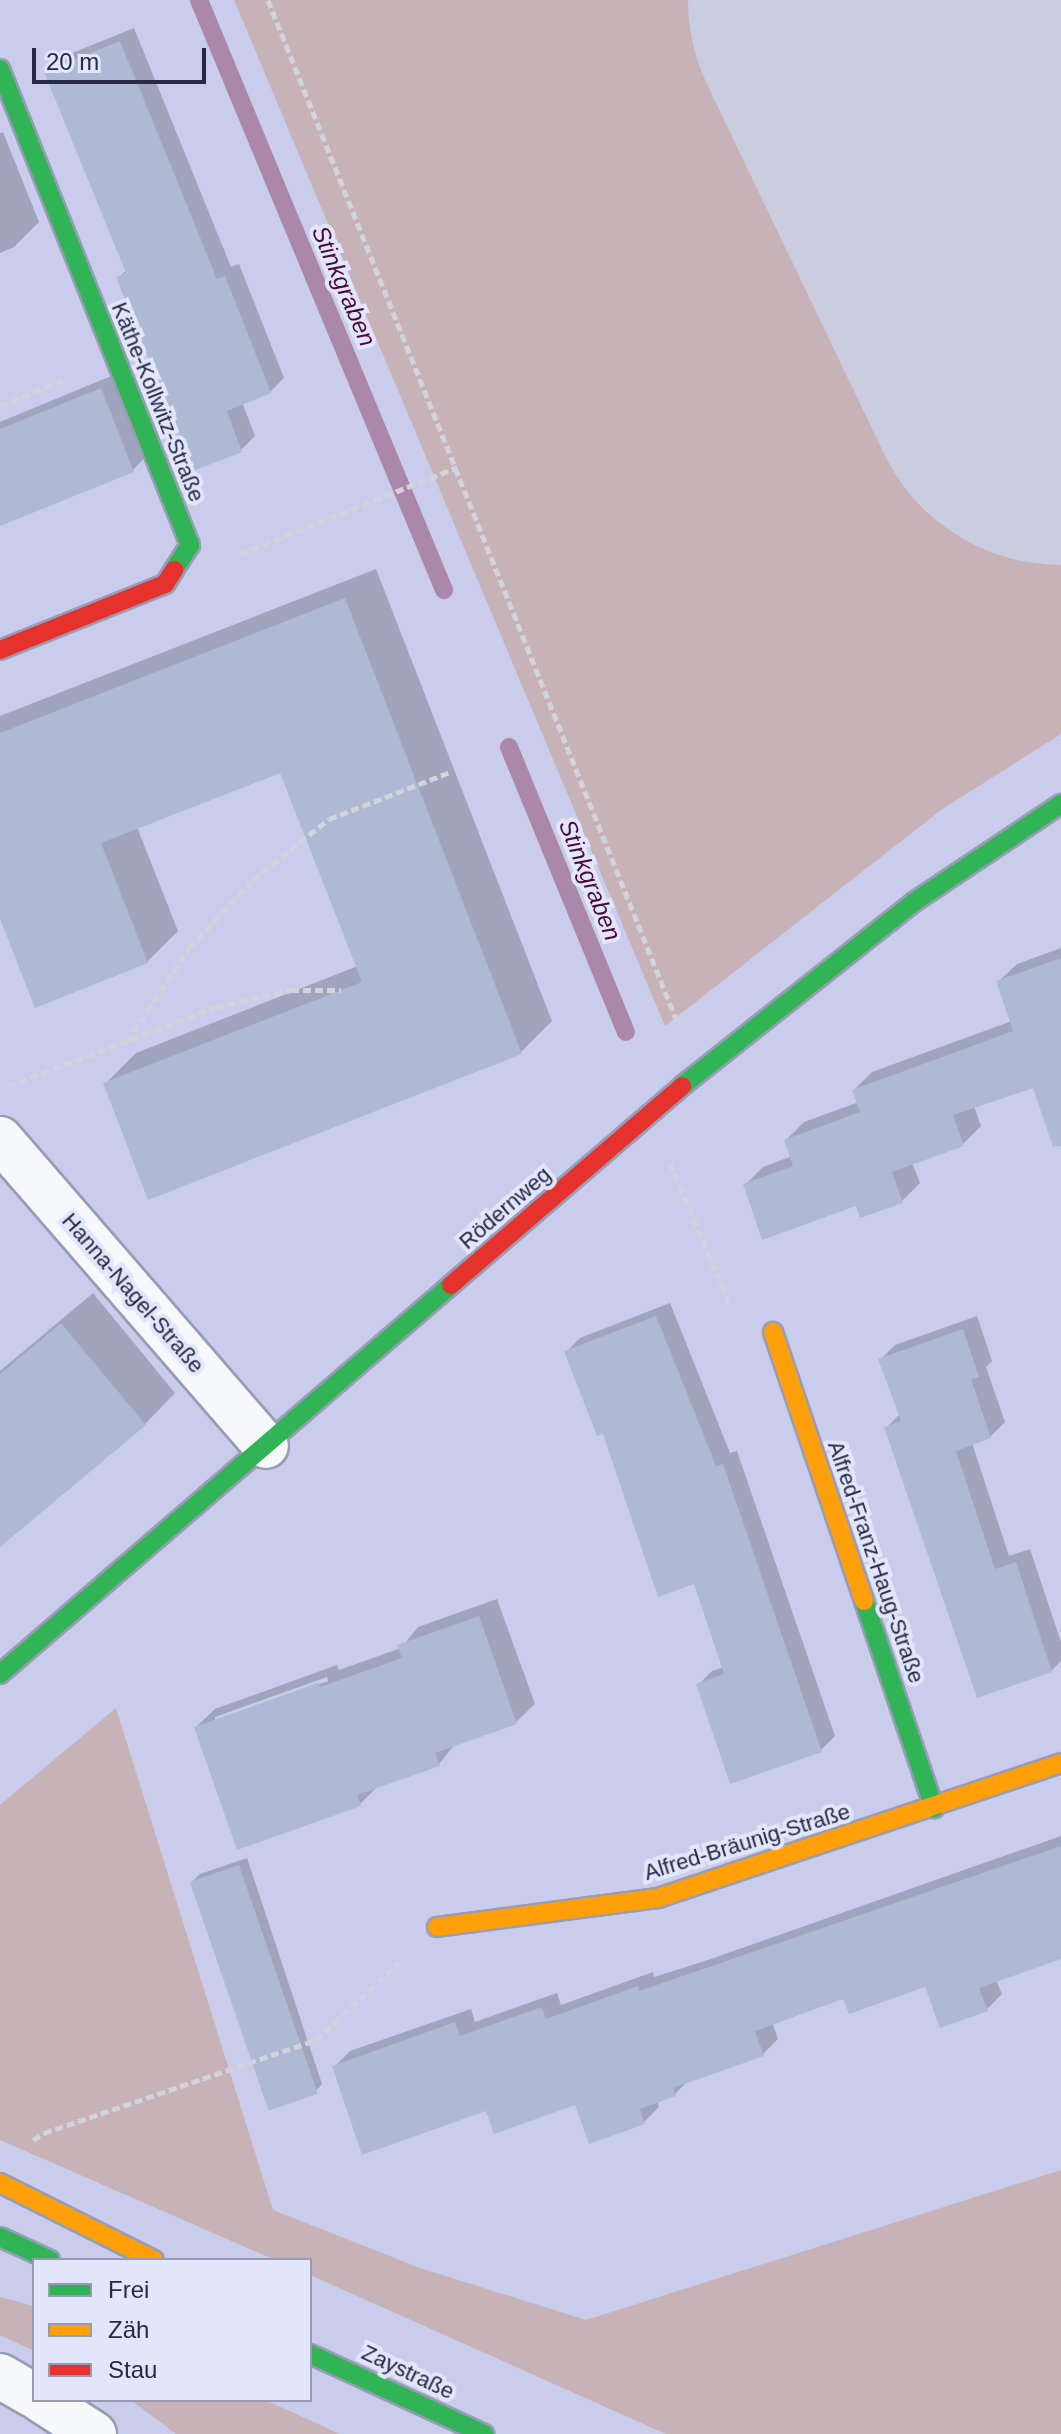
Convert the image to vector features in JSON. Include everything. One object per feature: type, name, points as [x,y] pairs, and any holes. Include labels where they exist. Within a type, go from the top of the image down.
[{"type":"street","name":"Käthe-Kollwitz-Straße","points":[[0,69],[190,545],[165,584]]},
{"type":"street","points":[[0,650],[165,584]]},
{"type":"street","name":"Rödernweg","points":[[0,1674],[697,1073],[914,902],[1061,804]]},
{"type":"street","name":"Hanna-Nagel-Straße","points":[[0,1139],[266,1446]]},
{"type":"street","name":"Alfred-Franz-Haug-Straße","points":[[773,1332],[934,1808]]},
{"type":"street","name":"Alfred-Bräunig-Straße","points":[[437,1927],[658,1898],[1061,1763]]},
{"type":"street","points":[[0,2183],[150,2258]]},
{"type":"street","points":[[0,2237],[46,2258]]},
{"type":"street","name":"Zaystraße","points":[[312,2355],[484,2434]]},
{"type":"street","points":[[0,2376],[32,2395]]},
{"type":"street","points":[[44,2402],[94,2434]]},
{"type":"path","points":[[268,0],[697,1073]]},
{"type":"path","points":[[0,406],[115,359]]},
{"type":"path","points":[[165,584],[457,467]]},
{"type":"path","points":[[127,1042],[189,948],[253,880],[329,819],[450,772]]},
{"type":"path","points":[[0,1089],[231,1004],[291,990],[341,990]]},
{"type":"path","points":[[650,1114],[731,1306],[773,1332]]},
{"type":"path","points":[[44,2133],[316,2040],[437,1927]]},
{"type":"shaded area","points":[[234,0],[1061,0],[1061,734],[941,810],[665,1026]]},
{"type":"shaded area","points":[[116,1708],[273,2210],[420,2268],[586,2320],[1061,2170],[1061,2434],[666,2434],[312,2276],[312,2258],[270,2258],[0,2140],[0,1805]]},
{"type":"shaded area","points":[[0,2297],[32,2305],[32,2350],[0,2335]]},
{"type":"shaded area","points":[[134,2402],[269,2402],[340,2434],[176,2434]]},
{"type":"building","points":[[120,41],[217,279],[225,276],[271,393],[227,411],[242,452],[193,471],[185,451],[180,453],[147,369],[152,367],[116,277],[126,273],[44,72]]},
{"type":"building","points":[[101,388],[134,472],[0,526],[0,429]]},
{"type":"building","points":[[345,598],[522,1054],[148,1200],[103,1083],[362,982],[280,773],[101,843],[148,963],[35,1008],[0,919],[0,733]]},
{"type":"building","points":[[1061,958],[1061,1146],[1053,1147],[1033,1088],[953,1115],[964,1146],[892,1172],[903,1203],[860,1218],[856,1206],[762,1240],[743,1184],[793,1166],[784,1140],[860,1112],[852,1090],[1013,1031],[996,981]]},
{"type":"building","points":[[656,1316],[716,1466],[723,1464],[822,1752],[730,1784],[696,1684],[724,1674],[694,1584],[658,1597],[603,1434],[597,1436],[564,1351]]},
{"type":"building","points":[[61,1323],[146,1425],[0,1547],[0,1374]]},
{"type":"building","points":[[963,1329],[979,1377],[971,1379],[991,1438],[956,1451],[995,1569],[1016,1562],[1052,1672],[977,1698],[884,1427],[901,1421],[878,1359]]},
{"type":"building","points":[[479,1616],[517,1724],[435,1753],[440,1766],[357,1795],[361,1806],[237,1850],[194,1727],[318,1683],[320,1687],[402,1658],[397,1645]]},
{"type":"building","points":[[1061,1846],[1061,1959],[979,1988],[988,2011],[940,2028],[925,1987],[849,2014],[843,1999],[755,2031],[764,2056],[673,2088],[676,2096],[640,2109],[645,2124],[589,2144],[575,2105],[494,2134],[486,2111],[362,2155],[332,2066],[455,2022],[460,2036],[542,2007],[546,2019],[638,1986],[639,1991]]},
{"type":"building","points":[[239,1865],[318,2094],[269,2111],[190,1882]]},
{"type":"waterway","name":"Stinkgraben","points":[[199,0],[444,590]]},
{"type":"waterway","name":"Stinkgraben","points":[[509,747],[626,1032]]},
{"type":"runway","points":[[884,0],[1061,369]]},
{"type":"traffic: fast","points":[[0,69],[190,545],[174,570]]},
{"type":"traffic: fast","points":[[682,1086],[914,902],[1061,804]]},
{"type":"traffic: fast","points":[[0,1674],[451,1285]]},
{"type":"traffic: fast","points":[[864,1601],[934,1808]]},
{"type":"traffic: fast","points":[[0,2237],[46,2258]]},
{"type":"traffic: fast","points":[[312,2355],[484,2434]]},
{"type":"traffic: slow","points":[[773,1332],[864,1601]]},
{"type":"traffic: slow","points":[[437,1927],[658,1898],[1061,1763]]},
{"type":"traffic: slow","points":[[0,2183],[150,2258]]},
{"type":"traffic: jam","points":[[0,650],[165,584],[174,570]]},
{"type":"traffic: jam","points":[[451,1285],[682,1086]]}]
